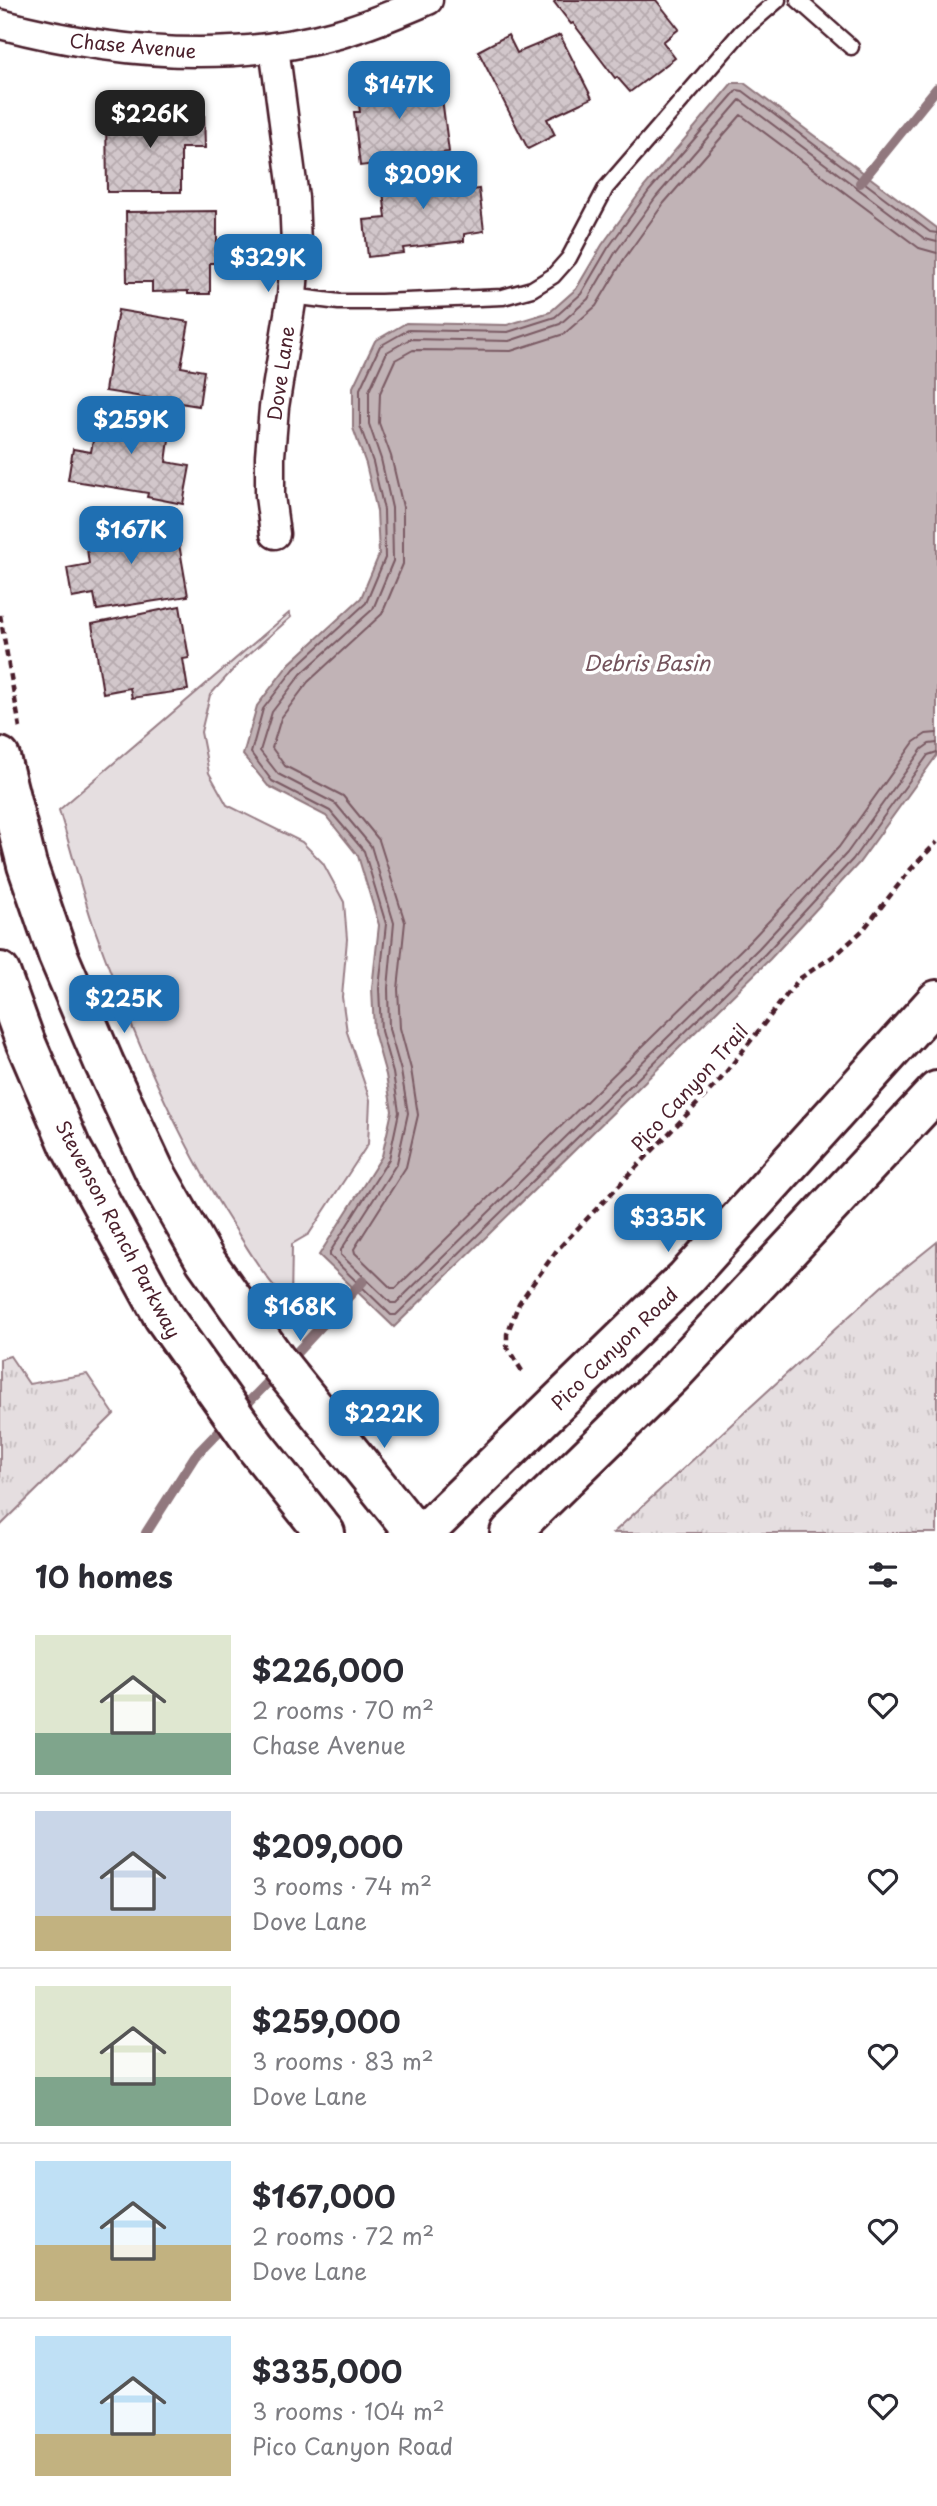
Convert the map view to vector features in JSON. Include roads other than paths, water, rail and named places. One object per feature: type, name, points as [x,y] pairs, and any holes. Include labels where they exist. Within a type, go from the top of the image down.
[{"type":"main road","points":[[11,747],[36,891],[58,955],[155,1172],[205,1260],[244,1316],[309,1404],[415,1533]]},
{"type":"main road","name":"Stevenson Ranch Parkway","points":[[0,972],[70,1146],[163,1316],[256,1447],[325,1533]]},
{"type":"main road","name":"Pico Canyon Road","points":[[424,1533],[686,1278],[937,1000]]},
{"type":"main road","points":[[510,1533],[672,1376],[937,1091]]},
{"type":"street","name":"Chase Avenue","points":[[0,24],[97,46],[165,52],[223,52],[274,47],[337,34],[428,0]]},
{"type":"street","name":"Dove Lane","points":[[274,47],[293,198],[296,244],[292,296],[274,407],[270,456],[270,496],[275,534]]},
{"type":"lane","points":[[292,296],[339,302],[381,302],[503,297],[532,289],[553,276],[569,258],[606,188],[741,32],[778,0]]},
{"type":"lane","points":[[799,0],[850,47]]},
{"type":"water","name":"Debris Basin","points":[[732,83],[744,83],[937,228],[937,755],[859,863],[770,959],[394,1327],[319,1255],[382,1156],[392,1111],[386,1075],[374,1032],[372,988],[379,925],[358,856],[326,816],[268,786],[243,755],[257,706],[289,664],[361,598],[379,555],[377,511],[366,464],[353,428],[353,387],[375,341],[406,323],[507,325],[550,312],[576,289],[602,245],[644,187]]},
{"type":"waterway","points":[[860,183],[937,88]]},
{"type":"waterway","points":[[287,1363],[363,1281]]},
{"type":"waterway","points":[[241,1410],[277,1373]]},
{"type":"waterway","points":[[146,1533],[195,1456],[227,1423]]}]
